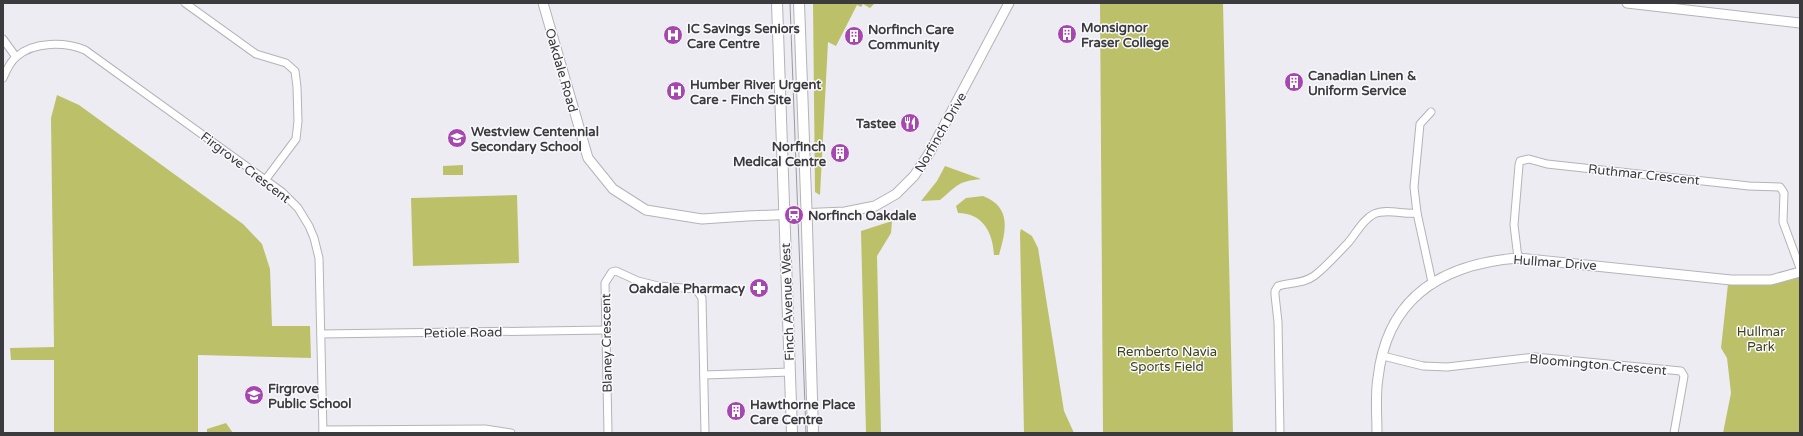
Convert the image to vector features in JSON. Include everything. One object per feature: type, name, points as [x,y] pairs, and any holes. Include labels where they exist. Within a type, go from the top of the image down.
[{"type":"main road","name":"Finch Avenue West","points":[[776,3],[792,433]]},
{"type":"main road","name":"Finch Avenue West","points":[[799,3],[813,433]]},
{"type":"street","points":[[185,3],[256,54],[286,63],[295,71],[298,121],[296,139],[266,180]]},
{"type":"street","name":"Oakdale Road","points":[[543,3],[588,158],[612,190],[646,210],[702,219],[807,214]]},
{"type":"street","name":"Norfinch Drive","points":[[807,214],[845,212],[875,206],[896,194],[914,176],[934,146],[1009,3]]},
{"type":"street","points":[[1627,3],[1800,23]]},
{"type":"street","points":[[3,39],[16,57],[3,78]]},
{"type":"street","name":"Firgrove Crescent","points":[[16,57],[26,51],[55,43],[71,45],[85,50],[266,180],[288,197],[298,208],[314,238],[318,258],[323,431]]},
{"type":"street","points":[[1431,112],[1420,124],[1414,174],[1418,213],[1432,282]]},
{"type":"street","name":"Ruthmar Crescent","points":[[1518,258],[1514,225],[1515,204],[1519,165],[1520,161],[1524,159],[1547,164],[1749,186],[1780,187],[1784,193],[1783,222],[1800,268]]},
{"type":"street","points":[[1280,433],[1278,322],[1275,290],[1278,286],[1307,280],[1314,276],[1348,243],[1369,217],[1376,213],[1418,213]]},
{"type":"street","name":"Hullmar Drive","points":[[1377,433],[1376,392],[1378,377],[1387,340],[1399,316],[1416,296],[1432,282],[1472,265],[1492,260],[1518,258],[1731,280],[1771,280],[1800,272]]},
{"type":"street","name":"Blaney Crescent","points":[[608,433],[605,283],[612,272],[616,271],[638,281],[658,286],[696,289],[702,298],[704,433]]},
{"type":"street","name":"Petiole Road","points":[[321,334],[606,330]]},
{"type":"street","name":"Bloomington Crescent","points":[[1383,356],[1422,366],[1447,367],[1535,357],[1680,372],[1684,376],[1674,433]]},
{"type":"street","points":[[704,375],[790,372]]},
{"type":"street","points":[[323,431],[485,429],[511,433]]},
{"type":"green space","points":[[813,3],[875,3],[870,8],[863,4],[861,7],[857,5],[836,46],[828,42],[820,195],[815,192]]},
{"type":"green space","name":"Remberto Navia Sports Field","points":[[1100,3],[1223,3],[1233,433],[1103,433]]},
{"type":"green space","points":[[57,95],[79,105],[243,224],[262,244],[270,269],[272,326],[310,326],[311,358],[198,355],[198,433],[54,433],[54,360],[11,360],[10,348],[54,347],[51,118]]},
{"type":"green space","points":[[463,165],[463,175],[443,175],[443,166]]},
{"type":"green space","points":[[945,166],[981,179],[967,181],[958,185],[940,200],[921,201],[937,181]]},
{"type":"green space","points":[[517,195],[519,263],[413,266],[411,198]]},
{"type":"green space","points":[[983,196],[999,206],[1003,213],[1005,229],[999,255],[994,255],[989,232],[980,220],[974,216],[958,213],[956,206],[966,198]]},
{"type":"green space","points":[[892,221],[891,233],[877,256],[881,433],[866,433],[861,231]]},
{"type":"green space","points":[[1021,229],[1032,236],[1038,248],[1064,411],[1074,433],[1024,433]]},
{"type":"green space","name":"Hullmar Park","points":[[1800,277],[1800,433],[1723,433],[1731,393],[1727,358],[1721,348],[1728,284],[1764,284],[1782,282]]},
{"type":"green space","points":[[226,423],[233,433],[207,433],[207,429]]},
{"type":"tram line","points":[[790,3],[806,433]]},
{"type":"place","name":"Monsignor Fraser College","points":[[1067,34]]},
{"type":"place","name":"IC Savings Seniors Care Centre","points":[[673,35]]},
{"type":"place","name":"Norfinch Care Community","points":[[854,36]]},
{"type":"place","name":"Canadian Linen & Uniform Service","points":[[1294,82]]},
{"type":"place","name":"Humber River Urgent Care - Finch Site","points":[[676,91]]},
{"type":"place","name":"Tastee","points":[[910,123]]},
{"type":"place","name":"Westview Centennial Secondary School","points":[[457,138]]},
{"type":"place","name":"Norfinch Medical Centre","points":[[840,153]]},
{"type":"place","name":"Norfinch Oakdale","points":[[794,215]]},
{"type":"place","name":"Oakdale Pharmacy","points":[[759,288]]},
{"type":"place","name":"Firgrove Public School","points":[[254,395]]},
{"type":"place","name":"Hawthorne Place Care Centre","points":[[736,411]]}]
